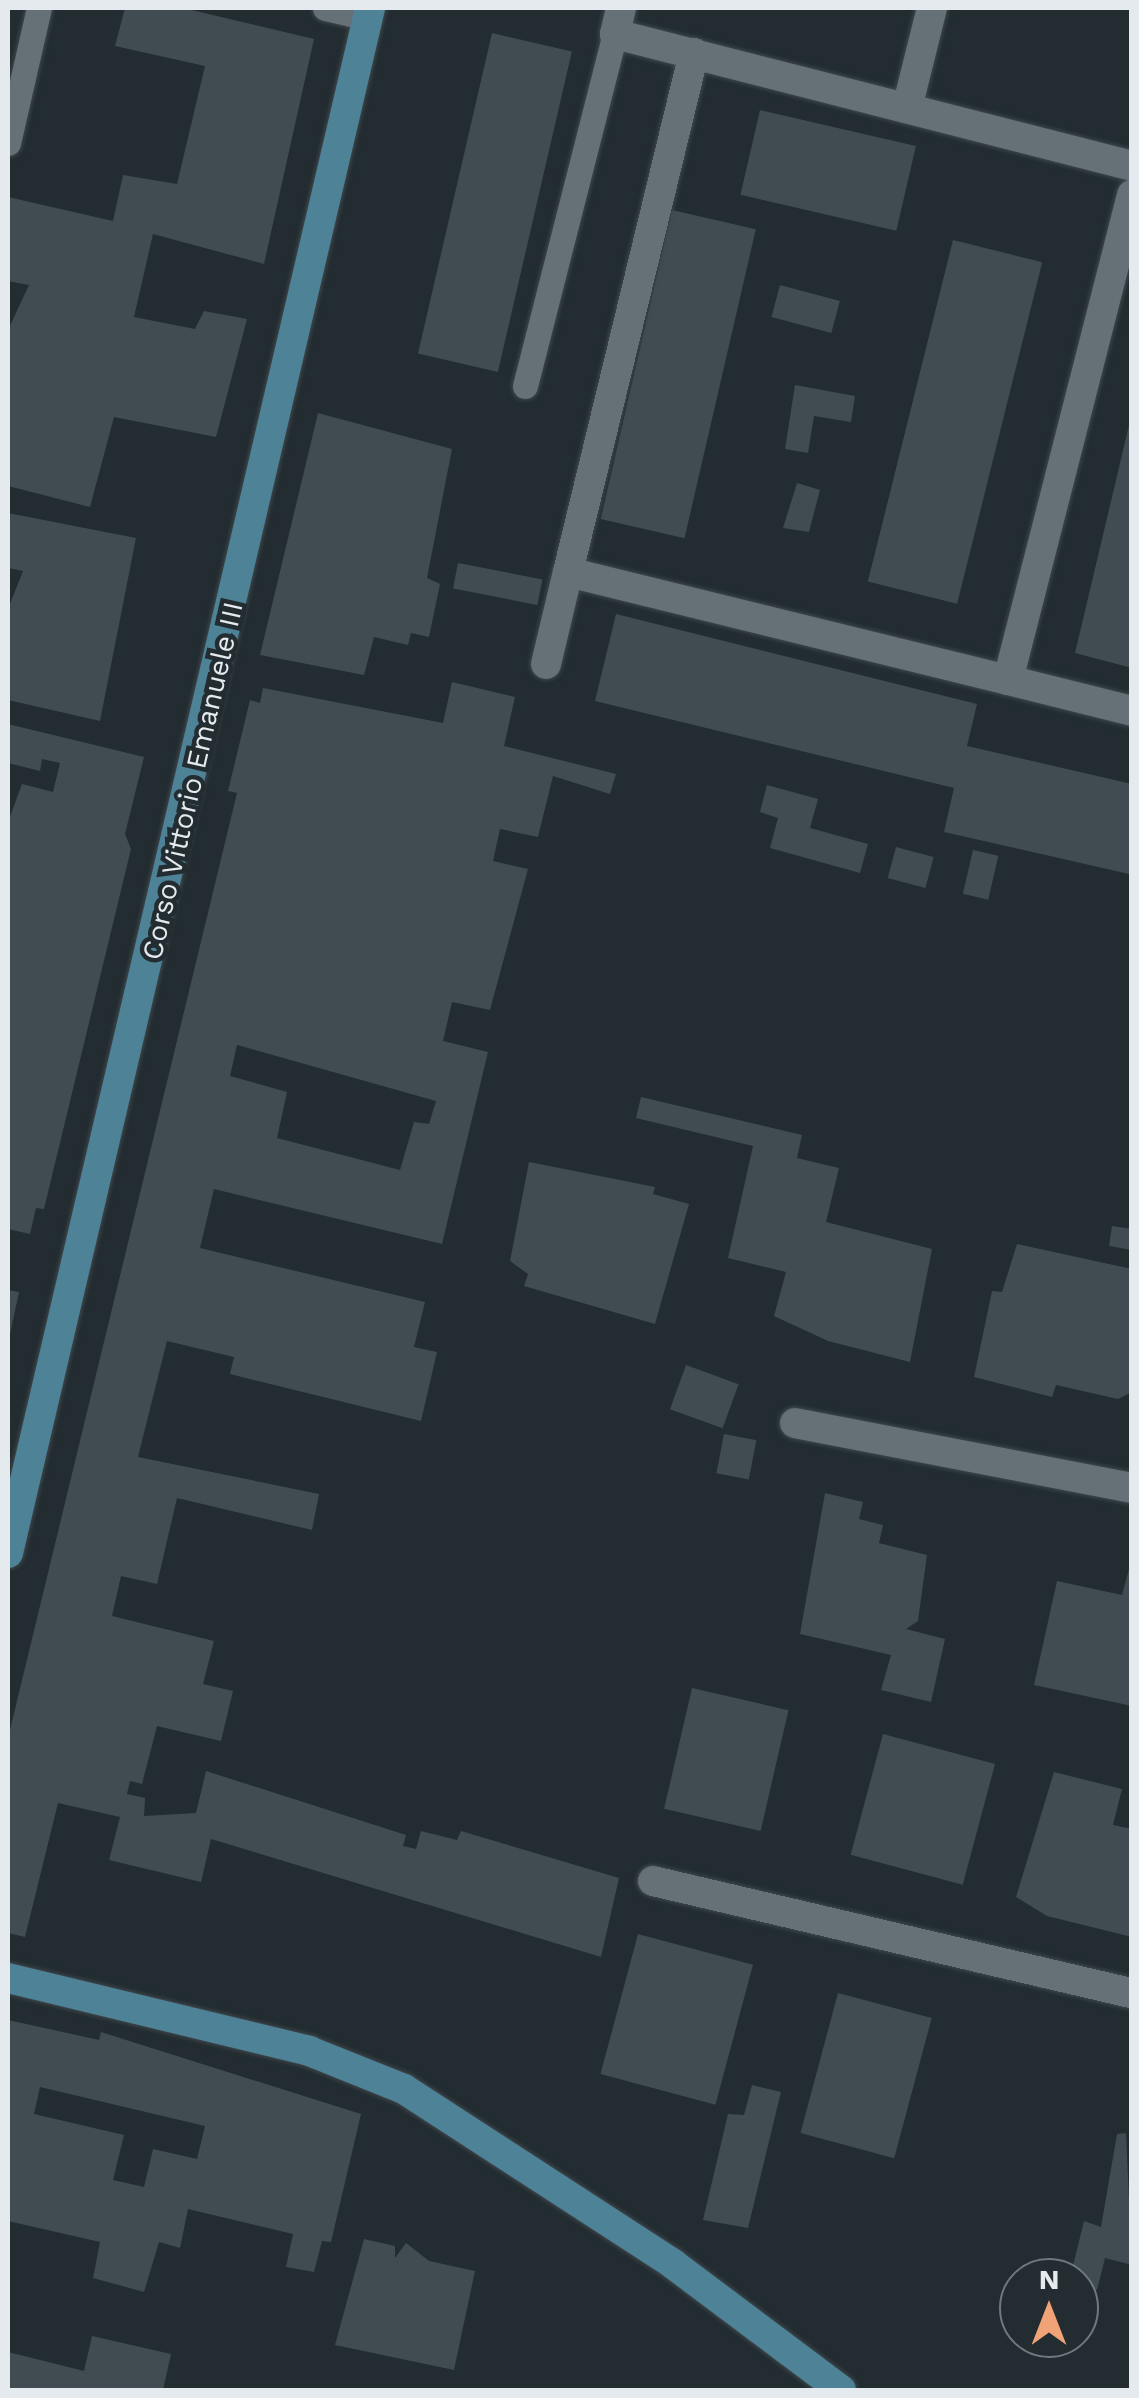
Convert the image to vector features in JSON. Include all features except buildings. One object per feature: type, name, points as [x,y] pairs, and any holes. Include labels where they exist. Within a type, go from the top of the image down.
[{"type":"street","points":[[907,108],[932,8]]},
{"type":"street","name":"Corso Vittorio Emanuele III","points":[[8,1554],[369,13]]},
{"type":"street","points":[[618,21],[694,54],[1132,166]]},
{"type":"street","points":[[546,664],[694,54]]},
{"type":"street","points":[[1008,680],[1132,195]]},
{"type":"street","points":[[568,572],[1132,711]]},
{"type":"street","points":[[796,1423],[1132,1488]]},
{"type":"street","points":[[653,1881],[1132,1993]]},
{"type":"street","points":[[8,1978],[309,2051],[404,2089],[673,2264],[841,2390]]},
{"type":"lane","points":[[8,143],[39,8]]},
{"type":"lane","points":[[325,8],[369,13]]},
{"type":"lane","points":[[526,386],[618,21]]}]
